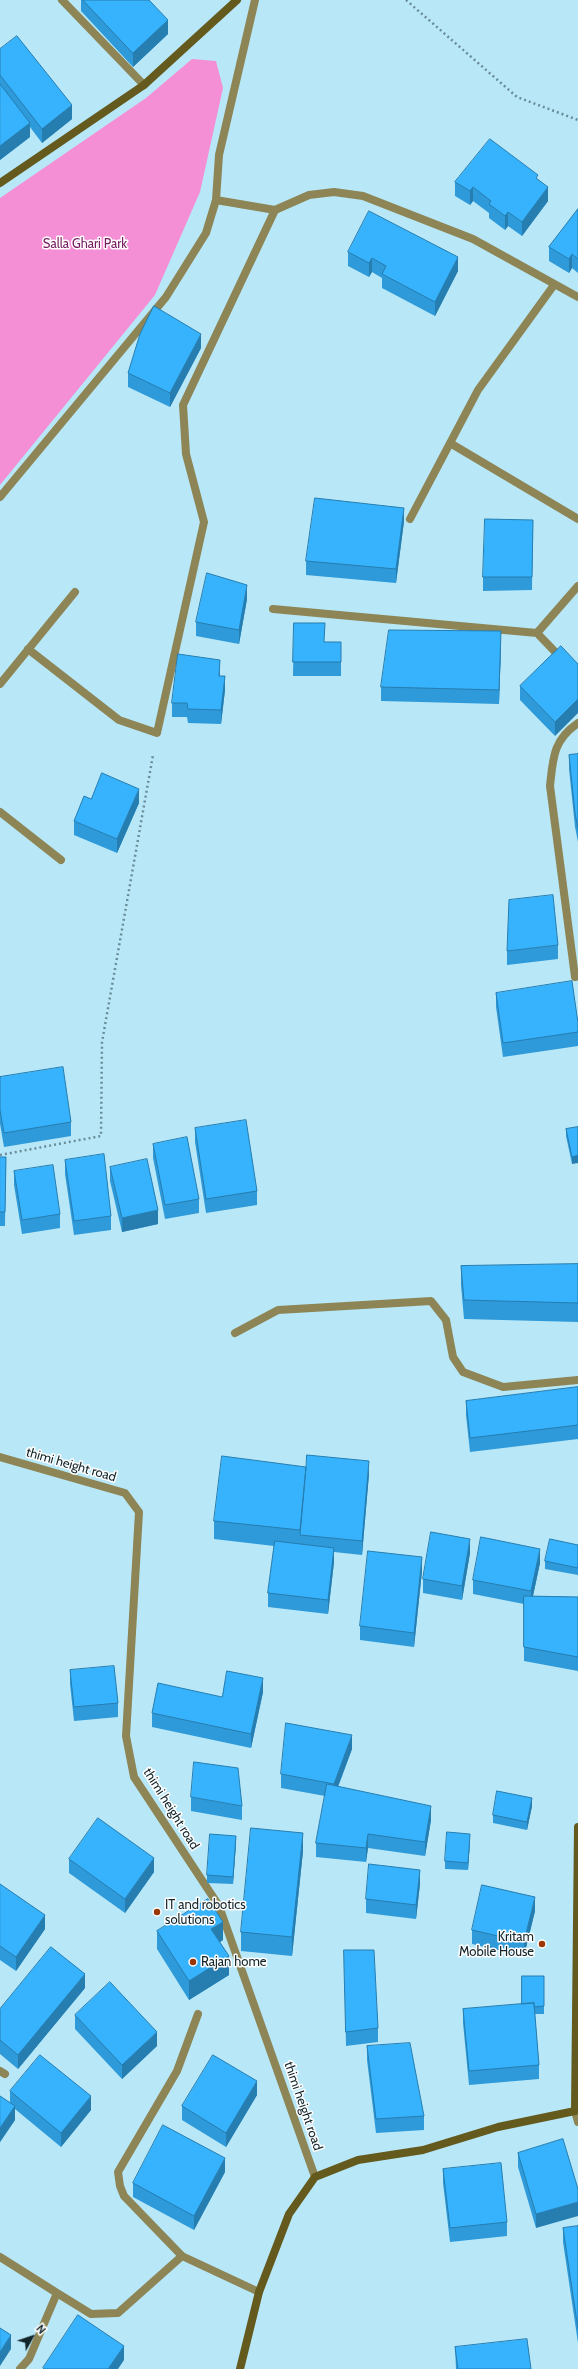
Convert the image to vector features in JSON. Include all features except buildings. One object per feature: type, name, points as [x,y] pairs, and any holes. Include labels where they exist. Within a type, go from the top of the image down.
[{"type":"street","points":[[62,0],[144,85]]},
{"type":"street","points":[[0,183],[144,85],[237,0]]},
{"type":"street","points":[[0,497],[166,297],[206,233],[216,200],[219,155],[255,0]]},
{"type":"street","points":[[216,200],[276,210],[309,195],[334,192],[364,196],[472,239],[554,286],[578,297]]},
{"type":"street","points":[[28,649],[119,720],[157,733],[204,522],[186,454],[182,405],[276,210]]},
{"type":"street","points":[[410,519],[478,390],[554,286]]},
{"type":"street","points":[[450,443],[578,519]]},
{"type":"street","points":[[537,633],[578,586]]},
{"type":"street","points":[[0,684],[75,592]]},
{"type":"street","points":[[273,609],[537,633],[568,664]]},
{"type":"street","points":[[575,977],[550,786],[553,754],[565,732],[578,723]]},
{"type":"street","points":[[0,812],[61,860]]},
{"type":"street","points":[[235,1333],[278,1310],[431,1301],[446,1320],[453,1358],[463,1372],[503,1387],[578,1380]]},
{"type":"street","name":"thimi height road","points":[[0,1457],[124,1493],[139,1512],[126,1736],[134,1778],[219,1906],[315,2177]]},
{"type":"street","points":[[578,1827],[575,2111],[578,2122]]},
{"type":"street","points":[[198,2014],[177,2071],[118,2172],[120,2186],[124,2196],[182,2256],[259,2292]]},
{"type":"street","points":[[240,2369],[259,2292],[288,2214],[315,2177],[358,2160],[423,2150],[498,2127],[575,2111]]},
{"type":"street","points":[[0,2257],[91,2314],[118,2313],[182,2256]]},
{"type":"street","points":[[20,2369],[29,2359],[57,2293]]},
{"type":"path","points":[[406,0],[517,97],[578,120]]},
{"type":"path","points":[[0,1155],[101,1136],[102,1042],[157,733]]},
{"type":"green space","name":"Salla Ghari Park","points":[[192,59],[216,61],[223,88],[200,192],[155,295],[0,485],[0,198],[146,98]]},
{"type":"place","name":"IT and robotics solutions","points":[[157,1912]]},
{"type":"place","name":"Kritam Mobile House","points":[[542,1944]]},
{"type":"place","name":"Rajan home","points":[[193,1962]]}]
